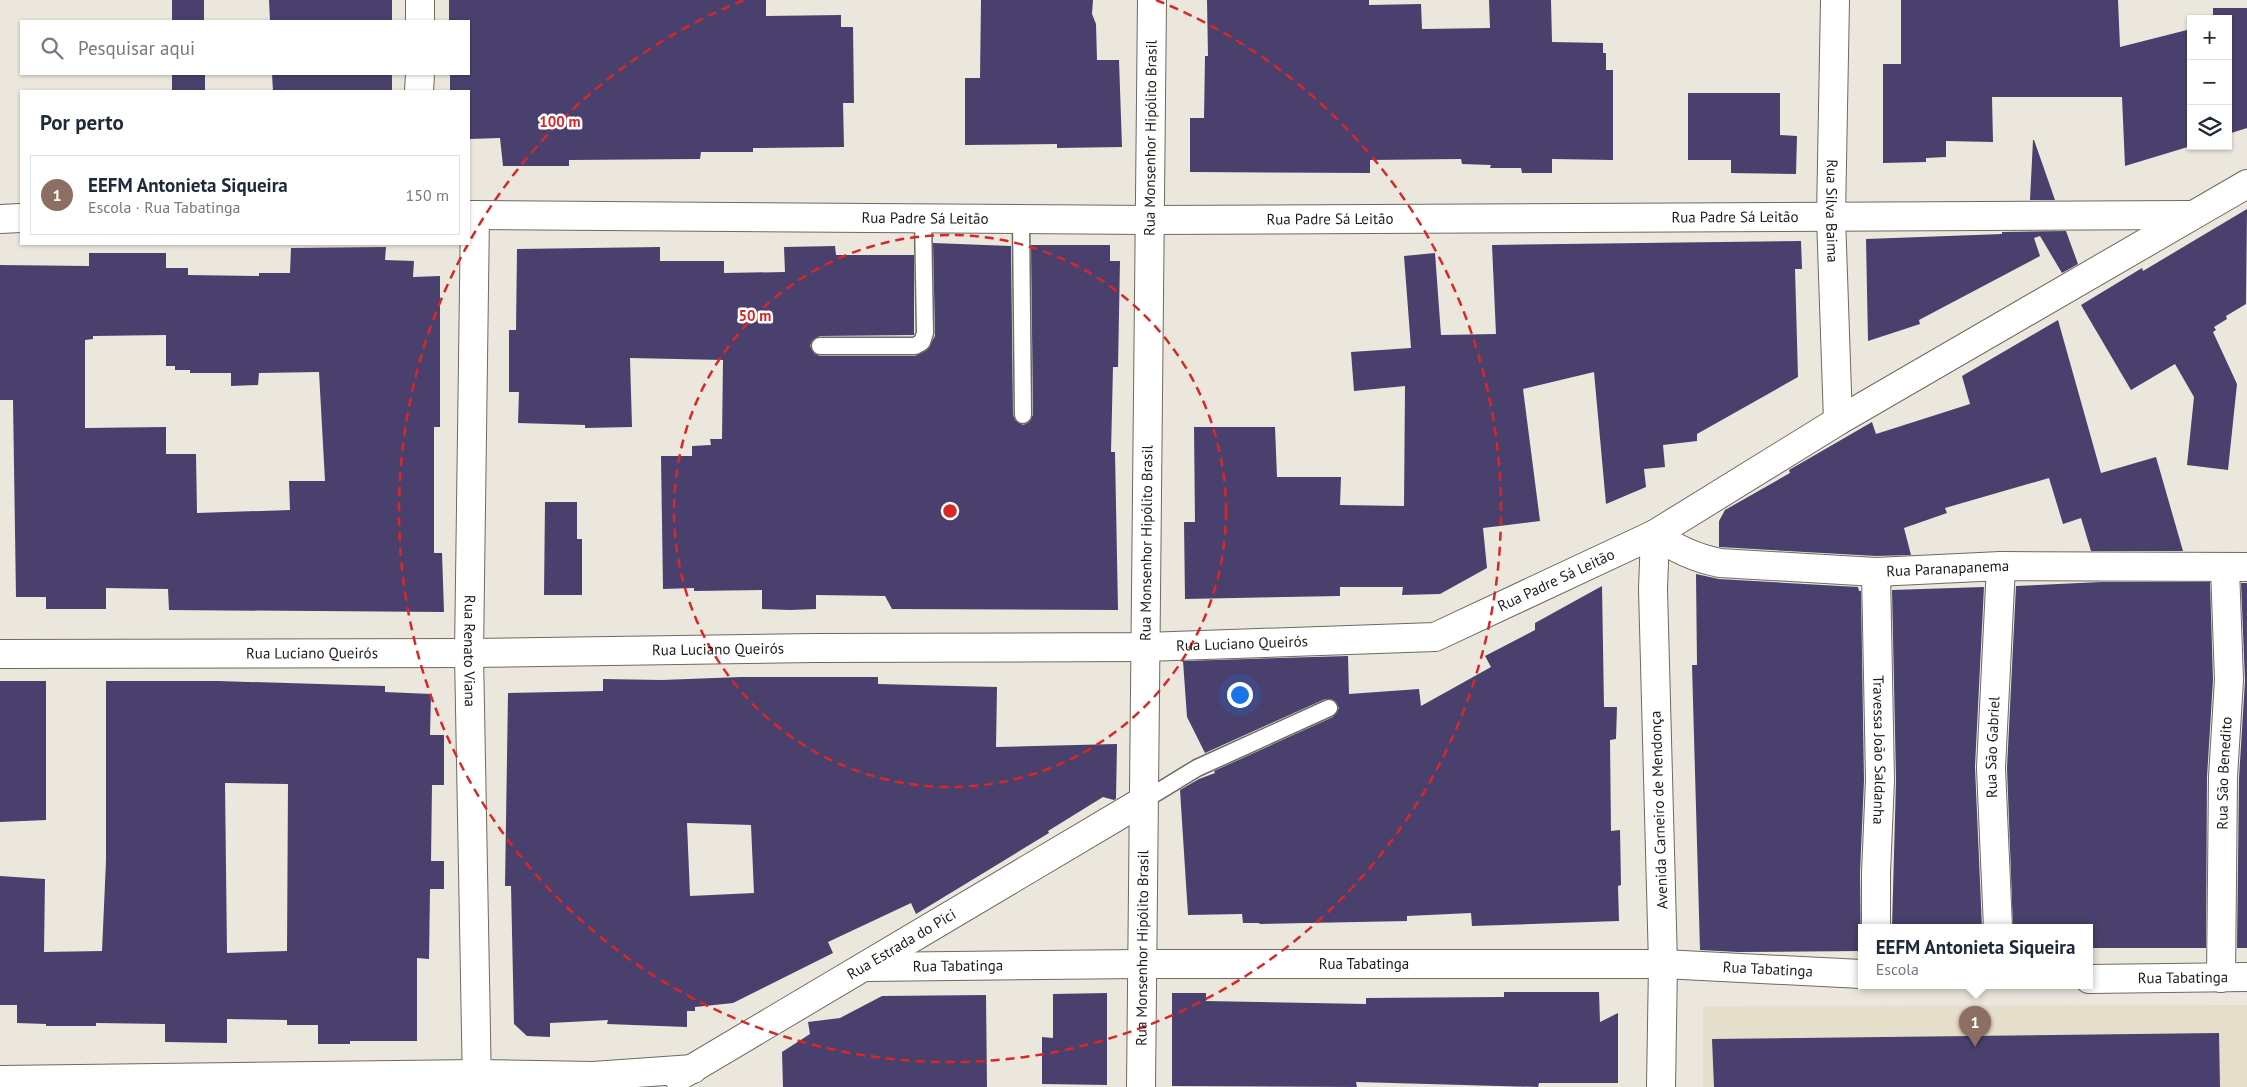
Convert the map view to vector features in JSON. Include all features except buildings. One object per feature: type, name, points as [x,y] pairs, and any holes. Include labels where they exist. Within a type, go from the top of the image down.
[{"type":"street","points":[[420,0],[420,20]]},
{"type":"street","name":"Rua Monsenhor Hipólito Brasil","points":[[1141,1087],[1152,0]]},
{"type":"street","name":"Rua Silva Baima","points":[[1835,0],[1831,218],[1838,421]]},
{"type":"street","points":[[419,90],[420,75]]},
{"type":"street","name":"Rua Padre Sá Leitão","points":[[1435,637],[1655,534],[1838,421],[2247,184]]},
{"type":"street","name":"Rua Padre Sá Leitão","points":[[472,215],[1149,220],[2191,215]]},
{"type":"street","name":"Rua Renato Viana","points":[[472,215],[469,653],[477,1081]]},
{"type":"street","points":[[0,218],[20,218]]},
{"type":"street","name":"Rua Paranapanema","points":[[1655,534],[1674,548],[1701,560],[1720,563],[1876,572],[2001,566],[2236,567]]},
{"type":"street","name":"Avenida Carneiro de Mendonça","points":[[1655,534],[1652,589],[1663,964],[1661,1087]]},
{"type":"street","name":"Rua São Gabriel","points":[[1998,924],[1991,768],[2001,566]]},
{"type":"street","name":"Rua São Benedito","points":[[2234,977],[2223,777],[2236,567]]},
{"type":"street","name":"Travessa João Saldanha","points":[[1876,572],[1880,780],[1876,924]]},
{"type":"street","name":"Rua Luciano Queirós","points":[[0,654],[469,653],[816,648],[1144,647],[1435,637]]},
{"type":"street","name":"Rua Estrada do Pici","points":[[659,1087],[866,967],[1143,801]]},
{"type":"street","name":"Rua Tabatinga","points":[[866,967],[1141,964],[1663,964],[1858,974]]},
{"type":"street","name":"Rua Tabatinga","points":[[2093,979],[2234,977]]},
{"type":"street","points":[[0,1080],[477,1081],[693,1069]]},
{"type":"lane","points":[[820,346],[915,346],[922,342],[925,334],[923,218]]},
{"type":"lane","points":[[1021,219],[1023,416]]},
{"type":"lane","points":[[1143,801],[1197,768],[1329,708]]},
{"type":"shaded area","points":[[2247,1005],[2247,1087],[1703,1087],[1703,1006]]},
{"type":"place","name":"EEFM Antonieta Siqueira","points":[[1975,1047]]}]
